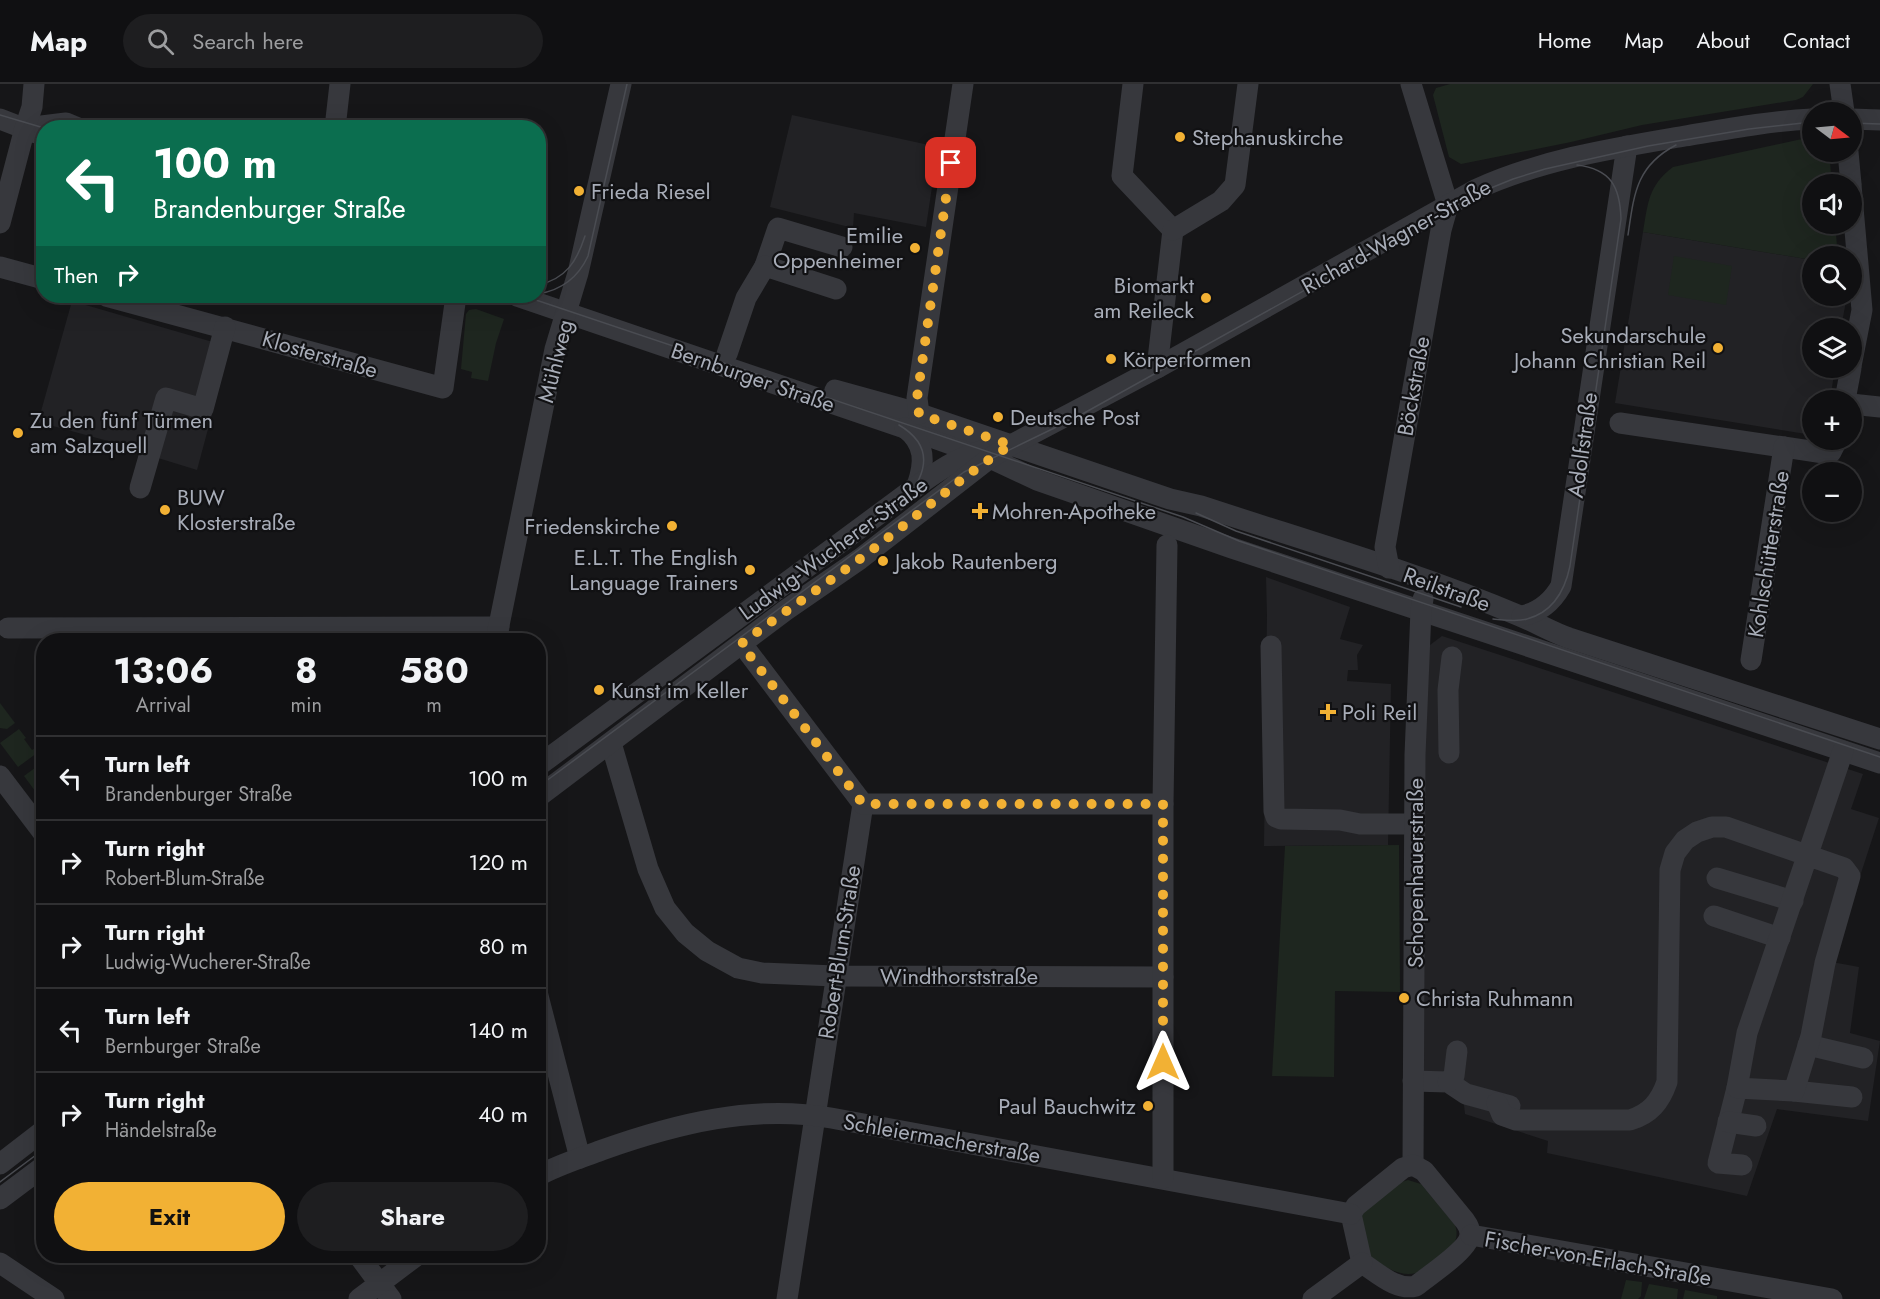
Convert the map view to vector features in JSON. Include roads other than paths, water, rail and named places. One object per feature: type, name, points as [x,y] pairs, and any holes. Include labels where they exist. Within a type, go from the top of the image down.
[{"type":"street","points":[[0,223],[34,132],[32,107],[34,84]]},
{"type":"street","points":[[336,120],[340,84]]},
{"type":"street","name":"Mühlweg","points":[[498,633],[555,349],[568,307],[621,84]]},
{"type":"street","points":[[917,486],[923,464],[922,451],[915,438],[912,421],[963,84]]},
{"type":"street","points":[[1133,84],[1122,176],[1173,230],[1157,368]]},
{"type":"street","points":[[1173,230],[1221,201],[1235,185],[1248,84]]},
{"type":"street","points":[[1411,84],[1448,205]]},
{"type":"street","points":[[1840,84],[1843,102]]},
{"type":"street","points":[[0,119],[34,132]]},
{"type":"street","points":[[1862,119],[1880,120]]},
{"type":"street","name":"Richard-Wagner-Straße","points":[[1011,445],[1157,368],[1494,181],[1527,169],[1627,146],[1802,120]]},
{"type":"street","name":"Adolfstraße","points":[[1522,616],[1539,610],[1554,599],[1561,586],[1627,146]]},
{"type":"street","name":"Böckstraße","points":[[1389,568],[1385,547],[1441,230],[1448,205]]},
{"type":"street","points":[[727,354],[746,298],[765,266],[778,228],[842,247]]},
{"type":"street","points":[[1855,234],[1862,310],[1860,318]]},
{"type":"street","points":[[765,266],[836,289]]},
{"type":"street","points":[[0,267],[36,277]]},
{"type":"street","name":"Bernburger Straße","points":[[546,295],[568,307],[912,421],[1011,445]]},
{"type":"street","name":"Bernburger Straße","points":[[546,302],[727,354],[854,396],[990,459]]},
{"type":"street","name":"Klosterstraße","points":[[133,303],[442,388],[455,303]]},
{"type":"street","points":[[140,488],[166,398],[203,409],[225,327]]},
{"type":"street","points":[[1862,405],[1880,407]]},
{"type":"street","points":[[1620,423],[1802,450]]},
{"type":"street","name":"Reilstraße","points":[[1011,445],[1170,499],[1201,506],[1389,568],[1522,616],[1569,638],[1880,739]]},
{"type":"street","name":"Ludwig-Wucherer-Straße","points":[[546,791],[786,610],[868,553],[1011,445]]},
{"type":"street","name":"Kohlschütterstraße","points":[[1750,660],[1784,447]]},
{"type":"street","points":[[1804,450],[1824,453],[1832,450]]},
{"type":"street","name":"Reilstraße","points":[[990,459],[1037,480],[1278,563],[1880,763]]},
{"type":"street","name":"Ludwig-Wucherer-Straße","points":[[546,760],[946,466],[990,459]]},
{"type":"street","points":[[1170,499],[1236,531],[1395,584],[1427,581]]},
{"type":"street","points":[[1163,1178],[1163,804],[1167,545]]},
{"type":"street","name":"Schopenhauerstraße","points":[[1413,1165],[1415,755],[1421,610],[1427,581]]},
{"type":"street","points":[[8,628],[416,633]]},
{"type":"street","points":[[741,644],[863,804],[1163,804]]},
{"type":"street","points":[[1271,646],[1274,811],[1276,817],[1340,820],[1360,824],[1415,824]]},
{"type":"street","points":[[1415,755],[1453,756],[1448,690],[1452,657]]},
{"type":"street","name":"Windthorststraße","points":[[611,743],[648,869],[665,908],[685,933],[707,951],[738,968],[762,973],[835,976],[1163,977]]},
{"type":"street","points":[[1742,1165],[1718,1163],[1737,1088],[1747,1033],[1843,751]]},
{"type":"street","points":[[0,776],[36,823]]},
{"type":"street","name":"Robert-Blum-Straße","points":[[787,1299],[863,804]]},
{"type":"street","points":[[1497,1103],[1502,1115],[1516,1120],[1630,1120],[1641,1117],[1662,1097],[1667,1082],[1670,870],[1675,853],[1685,840],[1697,832],[1712,827],[1726,827],[1808,855],[1844,868],[1850,876],[1826,963],[1809,1045],[1794,1091]]},
{"type":"street","points":[[1717,878],[1793,901]]},
{"type":"street","points":[[1714,916],[1780,938]]},
{"type":"street","points":[[546,1027],[580,1158]]},
{"type":"street","points":[[1809,1045],[1863,1058]]},
{"type":"street","points":[[1448,1082],[1454,1076],[1457,1051]]},
{"type":"street","points":[[1413,1081],[1448,1082],[1466,1094],[1507,1106],[1592,1107]]},
{"type":"street","points":[[1737,1088],[1852,1097]]},
{"type":"street","name":"Schleiermacherstraße","points":[[546,1173],[580,1158],[687,1123],[745,1115],[795,1113],[814,1114],[1351,1214]]},
{"type":"street","points":[[1728,1122],[1756,1126]]},
{"type":"street","points":[[0,1164],[36,1136]]},
{"type":"street","points":[[1413,1165],[1424,1171],[1469,1226],[1471,1235],[1466,1245],[1407,1293],[1362,1263],[1351,1214],[1356,1206],[1403,1168],[1413,1165]]},
{"type":"street","points":[[0,1199],[36,1172]]},
{"type":"street","name":"Fischer-von-Erlach-Straße","points":[[1471,1235],[1765,1293],[1832,1299]]},
{"type":"street","points":[[0,1263],[54,1299]]},
{"type":"street","points":[[364,1263],[385,1291]]},
{"type":"street","points":[[359,1299],[385,1291],[410,1263]]},
{"type":"street","points":[[1313,1299],[1362,1263]]},
{"type":"tram line","points":[[546,292],[562,286],[574,277],[588,256],[627,84]]},
{"type":"tram line","points":[[0,115],[36,126]]},
{"type":"tram line","points":[[546,781],[964,472],[1077,417],[1481,192],[1545,169],[1648,146],[1749,129],[1802,123]]},
{"type":"tram line","points":[[1862,123],[1880,124]]},
{"type":"tram line","points":[[1628,235],[1639,182],[1652,162],[1676,145]]},
{"type":"tram line","points":[[1493,619],[1523,620],[1544,611],[1561,591],[1570,566],[1621,219],[1616,189],[1606,175],[1589,167],[1577,165]]},
{"type":"tram line","points":[[546,283],[569,268],[585,236]]},
{"type":"tram line","points":[[545,303],[1183,517],[1239,541],[1880,757]]},
{"type":"tram line","points":[[893,514],[912,492],[923,469],[924,457],[912,435],[899,425]]},
{"type":"tram line","points":[[1196,513],[1236,531],[1461,607]]},
{"type":"tram line","points":[[0,1182],[36,1155]]},
{"type":"place","name":"Stephanuskirche","points":[[1180,137]]},
{"type":"place","name":"Frieda Riesel","points":[[579,191]]},
{"type":"place","name":"Emilie Oppenheimer","points":[[915,248]]},
{"type":"place","name":"Biomarkt am Reileck","points":[[1206,298]]},
{"type":"place","name":"Sekundarschule Johann Christian Reil","points":[[1718,348]]},
{"type":"place","name":"Körperformen","points":[[1111,359]]},
{"type":"place","name":"Deutsche Post","points":[[998,417]]},
{"type":"place","name":"Zu den fünf Türmen am Salzquell","points":[[18,433]]},
{"type":"place","name":"BUW Klosterstraße","points":[[165,510]]},
{"type":"place","name":"Mohren-Apotheke","points":[[980,511]]},
{"type":"place","name":"Friedenskirche","points":[[672,526]]},
{"type":"place","name":"Jakob Rautenberg","points":[[883,561]]},
{"type":"place","name":"E.L.T. The English Language Trainers","points":[[750,570]]},
{"type":"place","name":"Kunst im Keller","points":[[599,690]]},
{"type":"place","name":"Poli Reil","points":[[1328,712]]},
{"type":"place","name":"Christa Ruhmann","points":[[1404,998]]},
{"type":"place","name":"Paul Bauchwitz","points":[[1148,1106]]}]
